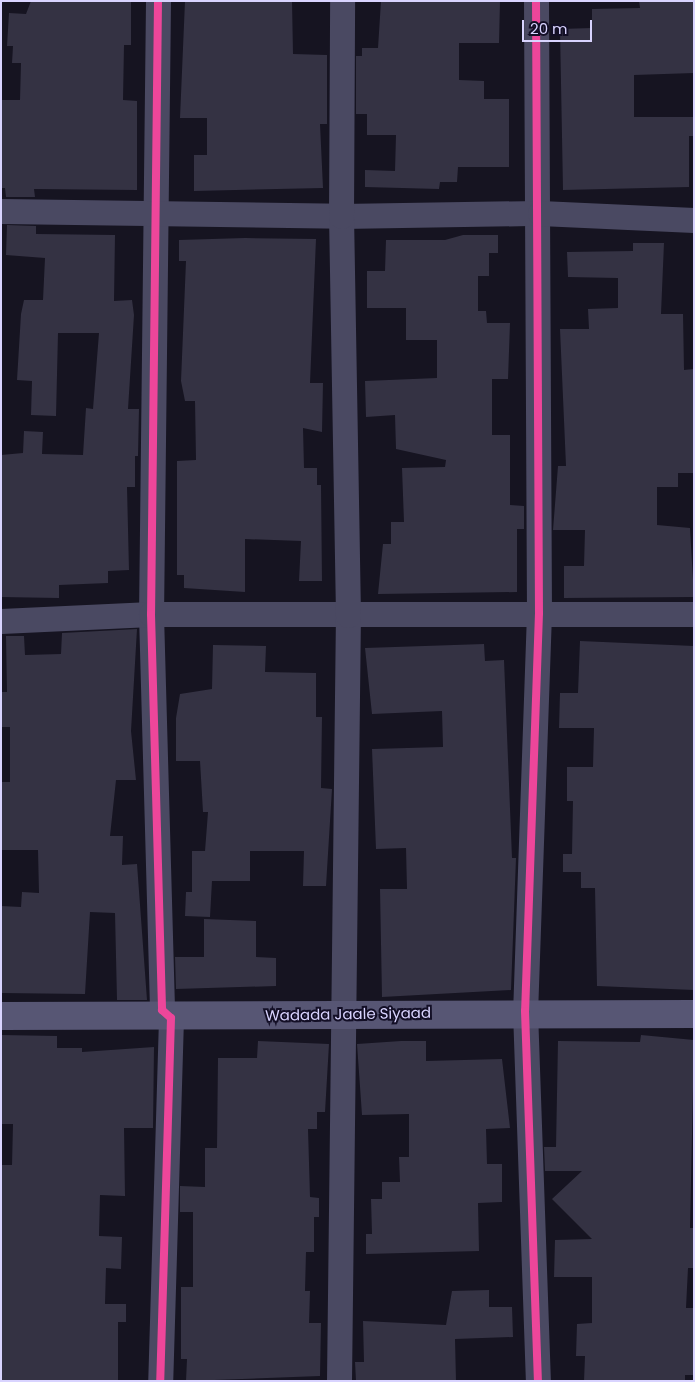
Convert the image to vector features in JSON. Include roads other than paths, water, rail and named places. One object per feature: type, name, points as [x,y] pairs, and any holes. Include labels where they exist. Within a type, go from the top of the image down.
[{"type":"main road","name":"Wadada Jaale Siyaad","points":[[1,1016],[171,1018],[525,1011],[694,1014]]},
{"type":"street","points":[[158,1],[153,212],[151,614],[162,1010],[171,1018],[160,1381]]},
{"type":"street","points":[[339,1381],[341,1015],[348,615],[341,216],[342,1]]},
{"type":"street","points":[[536,1],[540,213],[539,613],[525,1011],[538,1381]]},
{"type":"street","points":[[1,211],[341,216],[540,213],[694,220]]},
{"type":"street","points":[[1,621],[151,614],[694,614]]}]
